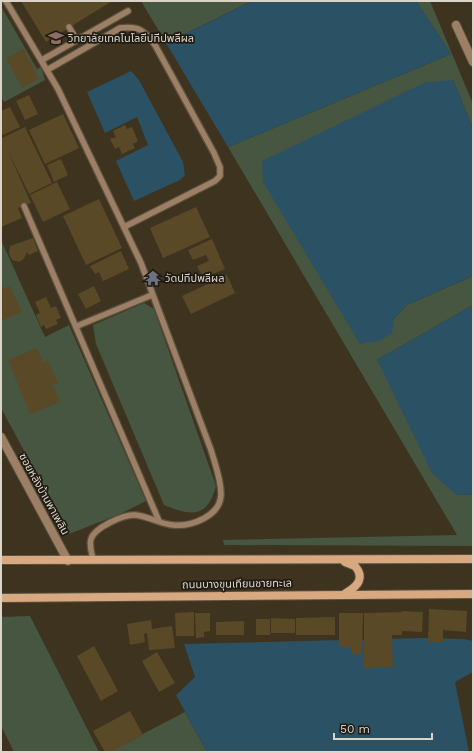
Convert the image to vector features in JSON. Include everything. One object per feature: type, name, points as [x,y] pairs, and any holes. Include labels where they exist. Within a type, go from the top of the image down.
[{"type":"main road","name":"ถนนบางขุนเทียนชายทะเล","points":[[1,560],[341,561],[473,559]]},
{"type":"main road","points":[[341,561],[355,566],[359,570],[360,576],[360,582],[356,588],[345,594]]},
{"type":"main road","name":"ถนนบางขุนเทียนชายทะเล","points":[[1,598],[473,594]]},
{"type":"street","points":[[456,25],[473,62]]},
{"type":"street","name":"ซอยหลังบ้านพาเพลิน","points":[[1,437],[68,561]]},
{"type":"lane","points":[[6,1],[42,60],[75,122],[124,227],[152,295],[211,450],[220,480],[221,495],[217,508],[209,516],[189,525],[172,525],[159,520],[133,515],[117,519],[102,526],[90,540],[93,560]]},
{"type":"lane","points":[[42,60],[76,39],[128,11]]},
{"type":"lane","points":[[47,70],[120,28],[131,27],[145,31],[155,45],[214,154],[220,167],[220,176],[215,181],[124,227]]},
{"type":"lane","points":[[69,28],[76,39]]},
{"type":"lane","points":[[24,206],[77,326],[159,520]]},
{"type":"lane","points":[[77,326],[152,295]]},
{"type":"green space","points":[[141,1],[252,1],[166,43]]},
{"type":"green space","points":[[416,1],[430,1],[473,104],[473,128],[453,80],[394,319],[407,305],[473,276],[473,305],[377,360],[455,494],[473,495],[473,546],[224,545],[223,540],[457,535],[228,147],[451,54]]},
{"type":"green space","points":[[1,6],[37,69],[41,67],[45,80],[4,102],[1,97]]},
{"type":"green space","points":[[1,240],[45,337],[69,325],[146,501],[120,514],[69,534],[1,408]]},
{"type":"green space","points":[[144,303],[154,309],[216,486],[208,504],[197,512],[190,513],[164,505],[96,344],[93,325]]},
{"type":"green space","points":[[30,616],[99,752],[14,752],[1,726],[1,617]]},
{"type":"green space","points":[[185,712],[207,752],[108,752]]},
{"type":"water","points":[[252,1],[416,1],[451,54],[228,147],[166,43]]},
{"type":"water","points":[[131,71],[139,80],[183,162],[185,175],[180,180],[134,201],[116,161],[148,145],[137,117],[105,133],[87,92]]},
{"type":"water","points":[[453,80],[473,128],[473,276],[407,305],[394,319],[392,333],[379,341],[360,344],[263,182],[262,161],[426,82]]},
{"type":"water","points":[[473,305],[473,495],[455,494],[432,473],[377,360]]},
{"type":"water","points":[[422,638],[464,639],[473,641],[473,672],[455,682],[469,752],[207,752],[176,695],[195,677],[184,644]]},
{"type":"building","points":[[21,1],[112,1],[46,42]]},
{"type":"building","points":[[24,49],[39,79],[22,88],[6,58]]},
{"type":"building","points":[[29,95],[38,114],[25,120],[16,101]]},
{"type":"building","points":[[10,107],[20,127],[3,135],[1,130],[1,111]]},
{"type":"building","points":[[63,114],[79,148],[45,164],[29,130]]},
{"type":"building","points":[[125,125],[127,129],[132,127],[138,141],[133,144],[135,148],[122,154],[119,147],[115,149],[110,139],[116,137],[113,131]]},
{"type":"building","points":[[25,127],[52,183],[29,194],[7,149],[31,203],[18,208],[22,218],[1,227],[1,135],[2,138]]},
{"type":"building","points":[[61,159],[68,175],[54,182],[47,165]]},
{"type":"building","points":[[57,182],[70,209],[43,222],[30,195]]},
{"type":"building","points":[[99,199],[122,248],[86,265],[63,216]]},
{"type":"building","points":[[196,207],[210,237],[163,258],[150,228]]},
{"type":"building","points":[[33,238],[38,251],[29,255],[27,252],[24,259],[19,262],[12,260],[9,254],[10,246]]},
{"type":"building","points":[[212,239],[225,269],[203,278],[197,266],[209,261],[206,255],[193,260],[188,250]]},
{"type":"building","points":[[121,251],[129,269],[103,281],[99,272],[95,274],[90,266]]},
{"type":"building","points":[[227,275],[235,293],[191,314],[182,296]]},
{"type":"building","points":[[1,283],[4,289],[10,286],[22,312],[1,321]]},
{"type":"building","points":[[94,286],[101,301],[86,309],[78,294]]},
{"type":"building","points":[[46,297],[51,308],[56,306],[61,318],[56,320],[58,324],[46,329],[44,325],[41,327],[36,315],[40,313],[35,302]]},
{"type":"building","points":[[37,348],[43,362],[48,360],[58,383],[53,385],[60,402],[30,414],[8,360]]},
{"type":"building","points":[[429,609],[467,611],[466,632],[443,630],[443,642],[428,642]]},
{"type":"building","points":[[402,611],[423,612],[422,632],[402,631],[402,635],[392,635],[393,667],[364,668],[364,613]]},
{"type":"building","points":[[194,612],[194,636],[176,636],[175,613]]},
{"type":"building","points":[[195,613],[210,613],[210,631],[204,632],[204,637],[196,638]]},
{"type":"building","points":[[339,613],[363,613],[362,654],[352,654],[352,648],[339,647]]},
{"type":"building","points":[[335,617],[335,635],[296,635],[296,618]]},
{"type":"building","points":[[271,618],[295,619],[295,633],[271,633]]},
{"type":"building","points":[[256,619],[270,619],[270,635],[256,635]]},
{"type":"building","points":[[151,620],[152,629],[172,626],[175,648],[149,650],[147,633],[144,634],[145,642],[130,645],[127,624]]},
{"type":"building","points":[[244,621],[244,635],[216,635],[216,622]]},
{"type":"building","points":[[94,646],[118,691],[101,701],[77,656]]},
{"type":"building","points":[[157,652],[175,683],[159,692],[142,661]]},
{"type":"building","points":[[130,711],[143,735],[111,752],[105,752],[93,731]]},
{"type":"place","name":"วิทยาลัยเทคโนโลยีปทีปพลีผล","points":[[56,38]]},
{"type":"place","name":"วัดปทีปพลีผล","points":[[153,278]]}]
